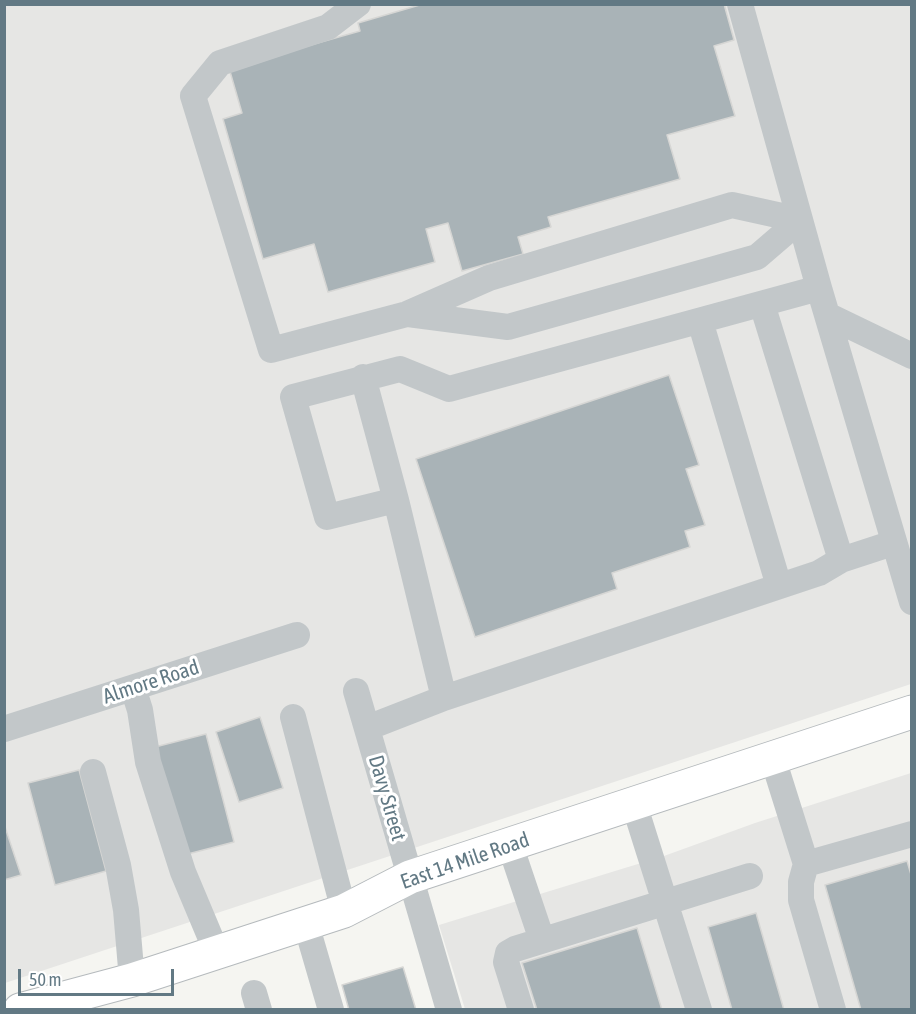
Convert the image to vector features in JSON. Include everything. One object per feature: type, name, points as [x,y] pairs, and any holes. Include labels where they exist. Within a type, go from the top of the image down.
[{"type":"main road","name":"East 14 Mile Road","points":[[20,1010],[132,980],[306,924],[344,911],[410,877],[912,712]]},
{"type":"street","points":[[358,4],[328,27],[220,63],[193,96],[271,350],[407,314],[489,278],[732,205],[800,220]]},
{"type":"street","points":[[740,4],[819,288],[912,603]]},
{"type":"street","points":[[407,314],[508,327],[757,257],[800,220]]},
{"type":"street","points":[[396,500],[327,518],[292,397],[400,369],[449,390],[819,288]]},
{"type":"street","points":[[762,304],[841,560]]},
{"type":"street","points":[[827,315],[912,356]]},
{"type":"street","points":[[700,321],[779,586]]},
{"type":"street","points":[[363,377],[396,500],[444,698]]},
{"type":"street","points":[[367,728],[444,698],[819,573],[841,560],[893,543]]},
{"type":"street","name":"Almore Road","points":[[4,729],[297,635]]},
{"type":"street","points":[[133,688],[141,711],[142,732],[148,762],[183,872],[217,953]]},
{"type":"street","name":"Davy Street","points":[[356,691],[449,1010]]},
{"type":"street","points":[[293,717],[344,911]]},
{"type":"street","points":[[773,759],[806,864],[801,882],[801,900],[833,1010]]},
{"type":"street","points":[[93,772],[118,865],[126,910],[132,980]]},
{"type":"street","points":[[634,804],[699,1010]]},
{"type":"street","points":[[806,864],[912,834]]},
{"type":"street","points":[[510,844],[542,940]]},
{"type":"street","points":[[521,1010],[507,962],[508,953],[542,940],[750,876]]},
{"type":"street","points":[[306,924],[331,1010]]},
{"type":"shaded area","points":[[4,5],[911,5],[911,684],[5,983]]},
{"type":"shaded area","points":[[911,773],[911,1009],[465,1009],[439,925],[664,856],[755,823]]},
{"type":"building","points":[[423,4],[724,4],[734,40],[714,46],[735,116],[667,135],[680,179],[548,217],[551,227],[518,237],[523,254],[462,271],[448,223],[426,229],[435,262],[328,292],[314,244],[263,259],[223,119],[242,113],[229,68],[360,31],[358,23]]},
{"type":"building","points":[[669,375],[699,465],[686,469],[705,525],[685,531],[690,547],[612,573],[617,589],[475,637],[416,459]]},
{"type":"building","points":[[260,717],[283,788],[239,802],[216,732]]},
{"type":"building","points":[[206,734],[234,842],[184,855],[155,747]]},
{"type":"building","points":[[79,770],[106,871],[55,885],[28,783]]},
{"type":"building","points":[[4,824],[21,875],[4,880]]},
{"type":"building","points":[[907,861],[912,878],[912,1010],[861,1010],[825,885]]},
{"type":"building","points":[[756,913],[784,1010],[732,1010],[708,927]]},
{"type":"building","points":[[637,928],[662,1010],[537,1010],[522,963]]},
{"type":"building","points":[[403,967],[416,1010],[349,1010],[342,985]]}]
